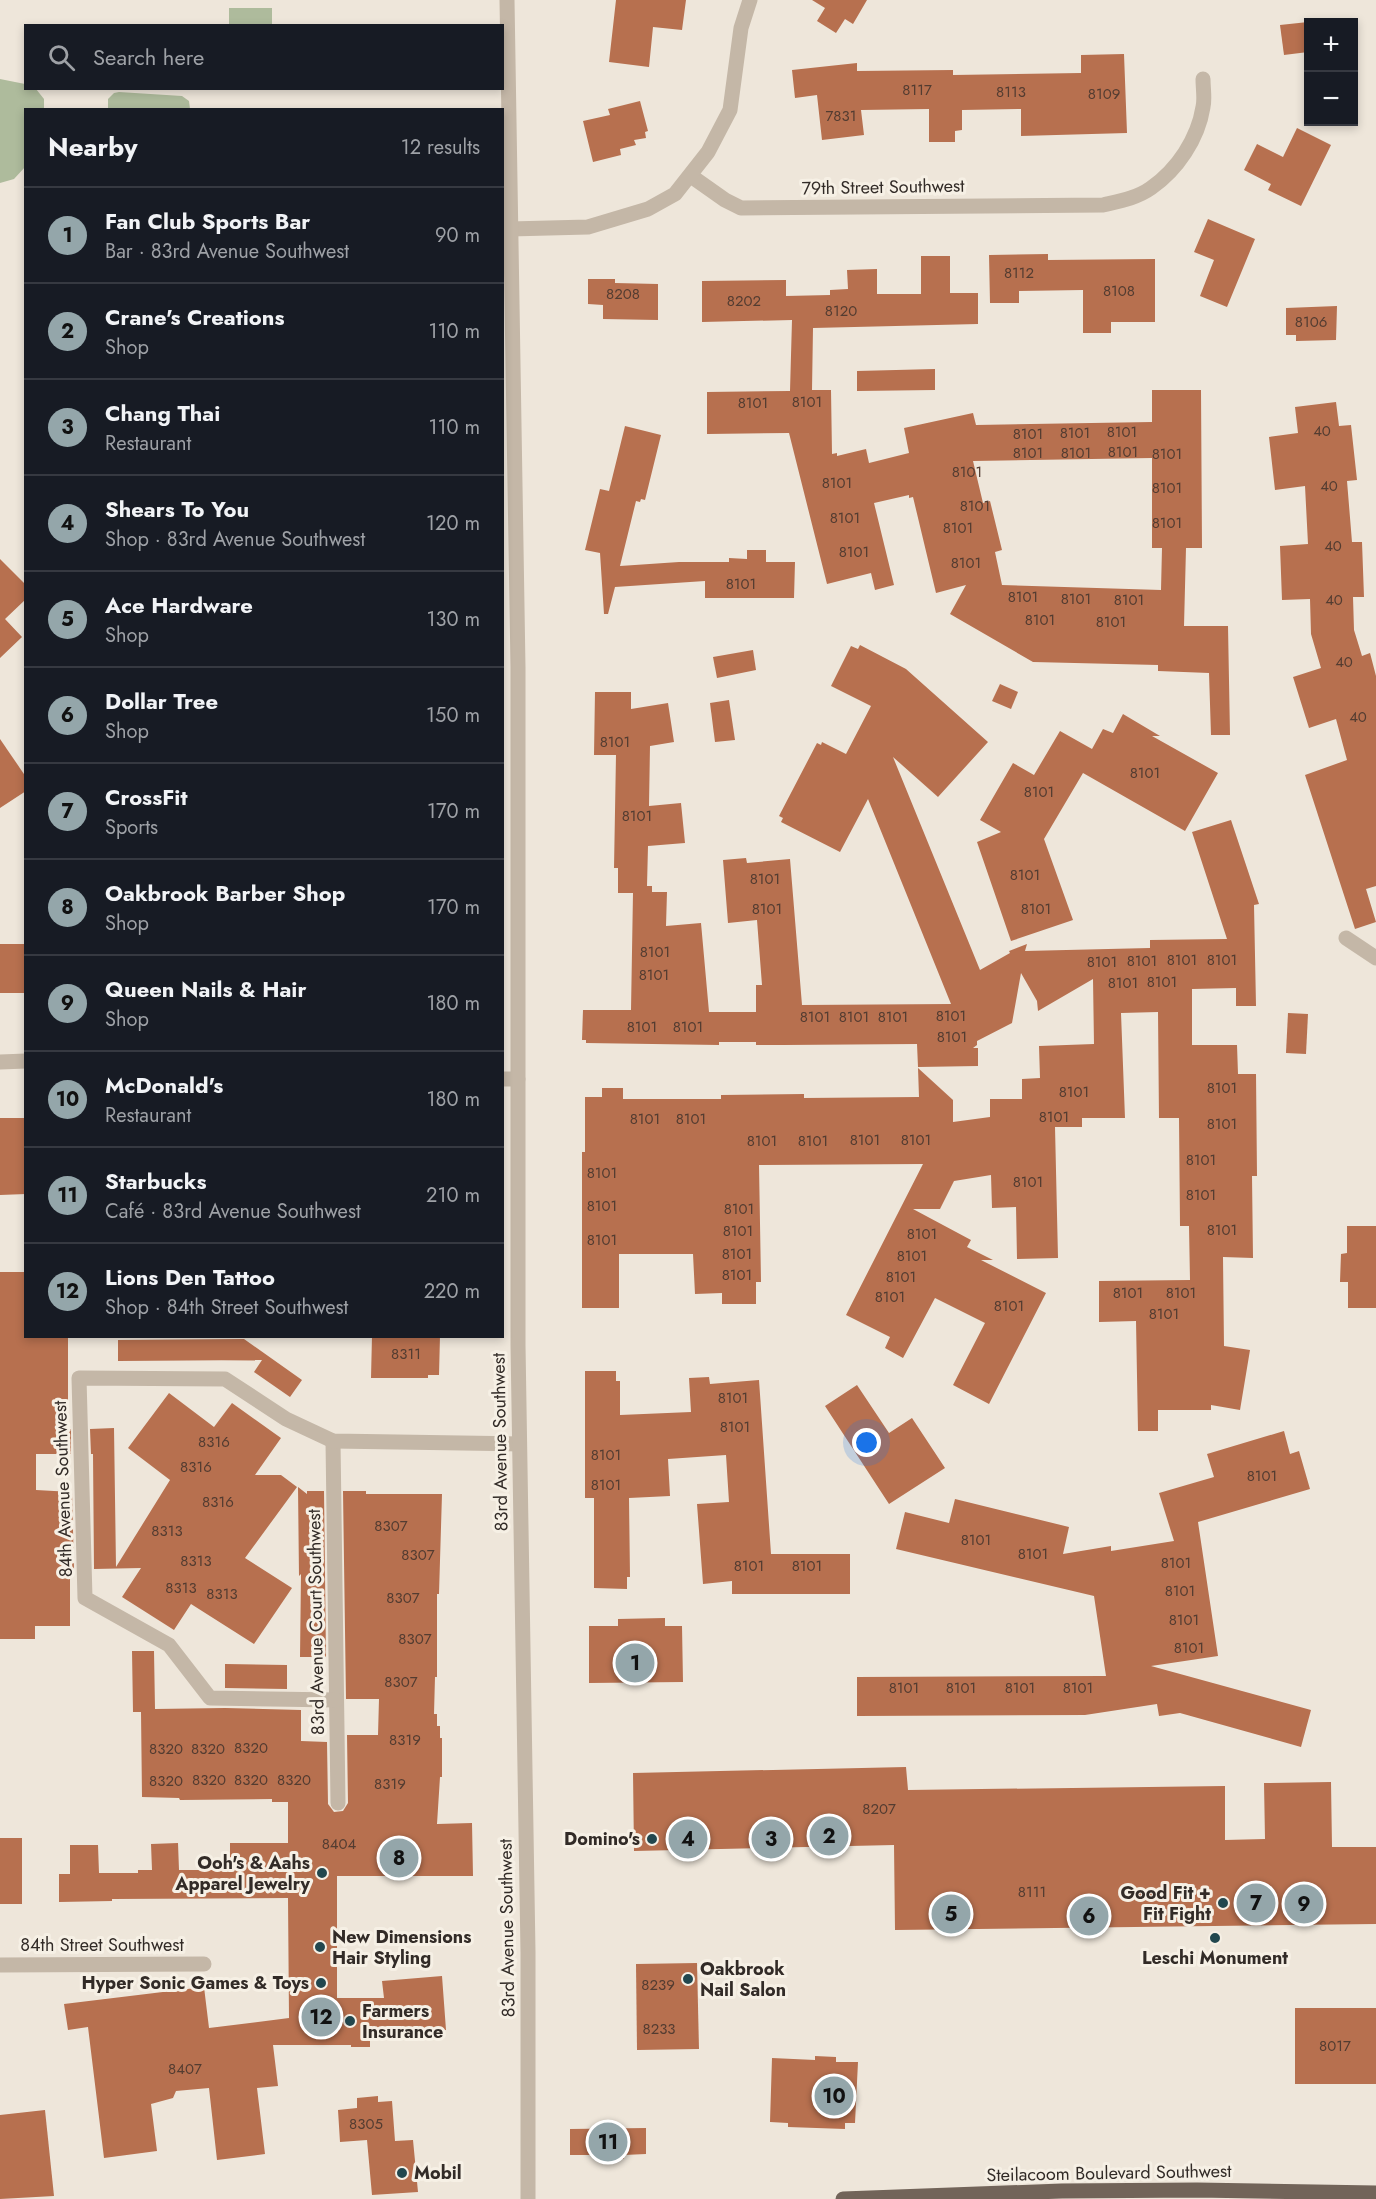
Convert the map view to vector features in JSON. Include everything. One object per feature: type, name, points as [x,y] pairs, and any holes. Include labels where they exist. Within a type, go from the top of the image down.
[{"type":"main road","name":"Steilacoom Boulevard Southwest","points":[[843,2199],[1145,2190],[1376,2193]]},
{"type":"street","name":"83rd Avenue Southwest","points":[[507,0],[518,666],[510,1079],[528,1952],[528,2199]]},
{"type":"street","points":[[510,229],[588,227],[648,209],[675,194],[708,152],[730,110],[741,28],[750,0]]},
{"type":"street","name":"79th Street Southwest","points":[[691,176],[725,200],[741,208],[1103,205],[1128,200],[1150,189],[1169,173],[1185,153],[1197,131],[1204,106],[1203,80]]},
{"type":"street","points":[[1346,938],[1376,958]]},
{"type":"street","points":[[0,1062],[24,1061]]},
{"type":"street","name":"84th Avenue Southwest","points":[[333,1441],[286,1419],[225,1379],[79,1378],[85,1598],[170,1645],[210,1698],[336,1700]]},
{"type":"street","points":[[333,1441],[519,1444]]},
{"type":"street","name":"83rd Avenue Court Southwest","points":[[333,1441],[338,1803]]},
{"type":"street","name":"84th Street Southwest","points":[[0,1965],[204,1964]]},
{"type":"green space","points":[[229,8],[272,8],[272,24],[229,24]]},
{"type":"green space","points":[[0,79],[24,84],[24,90],[37,90],[44,99],[44,108],[24,108],[24,168],[14,179],[0,183]]},
{"type":"green space","points":[[114,93],[182,96],[189,101],[190,108],[108,108],[108,99]]},
{"type":"building","points":[[616,0],[686,0],[682,30],[653,27],[649,67],[609,62]]},
{"type":"building","points":[[812,0],[867,0],[853,24],[845,19],[836,33],[817,21],[825,8]]},
{"type":"building","points":[[1304,22],[1304,52],[1284,55],[1280,25]]},
{"type":"building","points":[[1124,54],[1127,133],[1021,136],[1021,109],[962,110],[962,130],[955,131],[955,142],[929,142],[929,109],[861,110],[864,135],[822,140],[817,95],[795,98],[792,70],[857,63],[857,71],[953,70],[953,75],[1081,73],[1081,55]]},
{"type":"building","points":[[640,101],[648,131],[645,132],[646,138],[634,140],[636,145],[620,149],[621,155],[593,162],[583,121],[610,115],[608,109]]},
{"type":"building","points":[[1297,128],[1331,145],[1301,206],[1268,190],[1271,184],[1244,170],[1257,144],[1283,157]]},
{"type":"building","points":[[1208,219],[1255,239],[1227,307],[1200,296],[1214,260],[1194,252]]},
{"type":"building","points":[[1048,254],[1048,260],[1155,259],[1155,322],[1111,322],[1111,333],[1083,333],[1083,290],[1019,291],[1019,303],[990,303],[989,255]]},
{"type":"building","points":[[921,256],[950,256],[950,293],[978,293],[978,324],[813,328],[812,390],[831,390],[832,454],[837,453],[837,456],[866,449],[869,463],[909,453],[904,428],[973,413],[976,425],[1152,422],[1152,390],[1201,390],[1202,548],[1186,548],[1184,626],[1228,626],[1230,735],[1211,735],[1209,673],[1158,671],[1158,665],[1033,662],[950,614],[966,585],[936,593],[913,497],[909,498],[909,495],[874,503],[894,585],[875,590],[871,573],[827,584],[789,433],[707,434],[707,392],[790,391],[792,320],[702,322],[702,281],[786,280],[786,296],[830,295],[830,290],[848,289],[847,270],[877,269],[877,294],[921,294]],"holes":[[[1152,458],[1152,548],[1162,548],[1161,590],[1002,585],[995,552],[1002,550],[990,501],[983,503],[973,461]]]},
{"type":"building","points":[[588,279],[615,279],[615,283],[658,284],[658,320],[603,319],[603,305],[588,304]]},
{"type":"building","points":[[1337,306],[1336,340],[1296,341],[1296,335],[1286,335],[1286,308]]},
{"type":"building","points":[[935,369],[935,390],[857,391],[857,371]]},
{"type":"building","points":[[1336,402],[1339,426],[1351,425],[1357,480],[1347,481],[1352,542],[1362,542],[1364,597],[1353,597],[1354,630],[1362,656],[1370,653],[1376,676],[1376,886],[1366,889],[1376,922],[1355,929],[1305,775],[1347,760],[1336,719],[1309,728],[1293,677],[1321,668],[1311,634],[1310,599],[1282,600],[1280,546],[1308,544],[1305,486],[1275,490],[1269,437],[1298,433],[1295,407]]},
{"type":"building","points":[[625,426],[661,435],[645,500],[636,501],[620,566],[679,562],[729,562],[729,558],[747,559],[747,550],[766,550],[766,562],[795,562],[794,598],[705,598],[705,581],[615,587],[608,614],[604,614],[600,553],[585,550],[600,489],[609,491]]},
{"type":"building","points":[[0,559],[24,583],[24,601],[5,619],[22,637],[0,658]]},
{"type":"building","points":[[860,645],[906,669],[988,742],[938,797],[893,757],[980,970],[1010,953],[1009,951],[1027,944],[1025,951],[1150,948],[1150,940],[1227,939],[1192,832],[1231,820],[1259,904],[1254,905],[1256,1006],[1236,1006],[1236,988],[1192,989],[1192,1045],[1237,1045],[1238,1074],[1256,1074],[1257,1176],[1252,1176],[1253,1258],[1223,1257],[1224,1346],[1250,1350],[1240,1410],[1211,1405],[1211,1410],[1158,1410],[1158,1431],[1138,1431],[1136,1321],[1099,1322],[1099,1281],[1190,1280],[1189,1226],[1180,1226],[1179,1118],[1159,1118],[1158,1012],[1121,1013],[1125,1118],[1082,1118],[1082,1127],[1055,1127],[1058,1258],[1017,1259],[1016,1207],[992,1208],[991,1175],[954,1181],[940,1209],[913,1209],[971,1240],[967,1247],[993,1260],[981,1260],[1046,1293],[989,1404],[953,1385],[985,1323],[935,1298],[903,1358],[885,1348],[890,1337],[846,1315],[923,1164],[759,1165],[761,1282],[756,1282],[756,1304],[722,1304],[722,1293],[695,1294],[693,1254],[619,1254],[619,1308],[582,1308],[582,1152],[585,1152],[585,1097],[602,1097],[602,1088],[623,1088],[623,1099],[721,1099],[721,1095],[804,1094],[804,1098],[919,1097],[918,1068],[953,1100],[953,1122],[990,1117],[990,1099],[1022,1099],[1022,1079],[1040,1078],[1039,1046],[1094,1044],[1093,979],[1038,1011],[1037,1001],[1021,973],[1012,1023],[977,1041],[977,1045],[973,1048],[978,1048],[978,1066],[918,1067],[917,1044],[756,1045],[756,1042],[719,1042],[719,1045],[586,1043],[586,1040],[582,1040],[583,1010],[631,1010],[633,893],[618,893],[618,868],[614,868],[616,755],[594,755],[595,692],[631,692],[631,709],[668,703],[674,742],[650,746],[649,806],[681,803],[685,843],[648,846],[647,886],[652,886],[652,892],[667,892],[666,926],[701,923],[709,1012],[756,1012],[756,985],[762,985],[757,920],[728,923],[723,860],[746,858],[747,863],[790,859],[802,1005],[951,1004],[868,799],[840,852],[781,822],[783,818],[779,816],[817,743],[821,745],[822,742],[846,754],[871,706],[831,686],[851,646],[858,649]]},
{"type":"building","points":[[753,650],[756,670],[717,678],[713,657]]},
{"type":"building","points":[[1000,684],[1018,692],[1011,709],[992,701]]},
{"type":"building","points":[[729,700],[735,740],[715,742],[710,703]]},
{"type":"building","points":[[1123,714],[1160,736],[1152,736],[1218,773],[1185,831],[1083,773],[1044,839],[1073,920],[1011,941],[977,842],[1001,832],[980,820],[1013,763],[1034,775],[1060,731],[1092,749],[1103,729],[1113,733]]},
{"type":"building","points":[[0,739],[24,774],[24,792],[0,808]]},
{"type":"building","points":[[0,944],[24,944],[24,993],[0,993]]},
{"type":"building","points":[[1288,1013],[1308,1014],[1306,1054],[1286,1053]]},
{"type":"building","points":[[0,1118],[24,1118],[24,1194],[0,1195]]},
{"type":"building","points":[[1347,1226],[1376,1226],[1376,1308],[1348,1308],[1348,1282],[1340,1282],[1341,1254],[1347,1253]]},
{"type":"building","points":[[0,1272],[24,1272],[24,1338],[68,1338],[68,1429],[71,1429],[71,1454],[36,1454],[36,1490],[72,1492],[74,1569],[70,1569],[70,1626],[35,1626],[35,1639],[0,1639]]},
{"type":"building","points":[[372,1338],[440,1338],[439,1375],[428,1375],[428,1378],[371,1378]]},
{"type":"building","points":[[244,1339],[302,1380],[290,1397],[254,1372],[262,1360],[118,1361],[118,1340]]},
{"type":"building","points":[[585,1371],[616,1371],[616,1381],[620,1381],[620,1415],[691,1412],[689,1378],[709,1377],[710,1384],[759,1380],[771,1554],[850,1554],[850,1594],[732,1594],[732,1581],[703,1584],[697,1504],[729,1502],[726,1455],[668,1459],[670,1496],[629,1498],[630,1577],[627,1577],[627,1589],[594,1588],[594,1498],[585,1498]]},
{"type":"building","points":[[857,1385],[889,1433],[912,1418],[945,1468],[889,1504],[825,1406]]},
{"type":"building","points":[[169,1393],[214,1427],[232,1403],[281,1438],[255,1475],[281,1475],[297,1487],[245,1558],[292,1588],[254,1644],[191,1604],[174,1630],[122,1597],[141,1568],[94,1569],[93,1454],[91,1454],[90,1429],[114,1428],[116,1567],[170,1480],[128,1448]]},
{"type":"building","points":[[1284,1431],[1290,1454],[1299,1451],[1310,1489],[1198,1522],[1218,1656],[1151,1666],[1311,1710],[1301,1747],[1180,1713],[1159,1716],[1157,1704],[1085,1715],[857,1716],[857,1677],[1106,1676],[1094,1596],[896,1549],[905,1512],[949,1523],[955,1499],[1069,1527],[1063,1554],[1111,1546],[1111,1551],[1174,1541],[1159,1493],[1214,1477],[1207,1454]]},
{"type":"building","points":[[298,1487],[307,1494],[307,1491],[324,1491],[326,1657],[300,1657],[301,1574],[299,1576]]},
{"type":"building","points":[[343,1491],[366,1491],[366,1494],[442,1494],[434,1714],[437,1714],[437,1726],[440,1726],[440,1738],[442,1738],[442,1777],[440,1777],[437,1824],[472,1823],[473,1876],[337,1876],[337,1998],[384,1998],[382,1981],[442,1976],[446,2030],[370,2036],[370,2047],[273,2045],[278,2086],[257,2088],[265,2154],[217,2160],[209,2088],[176,2091],[173,2098],[151,2104],[157,2151],[104,2158],[88,2027],[68,2030],[64,2004],[204,1987],[209,2028],[289,2018],[288,1898],[112,1899],[112,1901],[59,1902],[59,1874],[70,1874],[70,1845],[98,1845],[99,1873],[138,1873],[138,1870],[152,1870],[151,1844],[178,1843],[179,1870],[230,1870],[230,1843],[288,1843],[288,1802],[272,1802],[272,1799],[180,1800],[179,1798],[142,1797],[141,1712],[133,1712],[132,1651],[154,1651],[155,1709],[301,1710],[301,1741],[327,1742],[328,1804],[334,1812],[343,1811],[348,1803],[347,1735],[378,1735],[379,1699],[346,1699]]},
{"type":"building","points":[[665,1618],[665,1626],[682,1626],[683,1682],[589,1683],[589,1626],[618,1626],[618,1619]]},
{"type":"building","points":[[225,1664],[287,1665],[287,1689],[225,1688]]},
{"type":"building","points":[[906,1767],[908,1790],[1225,1786],[1225,1840],[1265,1839],[1264,1783],[1331,1782],[1332,1847],[1376,1847],[1376,1924],[895,1930],[894,1845],[634,1851],[633,1773]]},
{"type":"building","points":[[0,1838],[22,1838],[22,1904],[0,1904]]},
{"type":"building","points":[[697,1963],[699,2049],[637,2050],[636,1964]]},
{"type":"building","points":[[1295,2008],[1376,2008],[1376,2084],[1295,2084]]},
{"type":"building","points":[[815,2056],[836,2057],[836,2062],[858,2062],[855,2123],[845,2123],[845,2129],[788,2127],[788,2123],[770,2122],[772,2058],[815,2060]]},
{"type":"building","points":[[378,2096],[378,2102],[392,2101],[395,2141],[413,2140],[418,2192],[372,2195],[367,2140],[340,2142],[338,2110],[357,2108],[357,2098]]},
{"type":"building","points":[[45,2110],[54,2196],[0,2199],[0,2115]]},
{"type":"building","points":[[646,2128],[646,2154],[624,2155],[624,2159],[601,2159],[601,2155],[570,2155],[570,2129]]},
{"type":"place","name":"Fan Club Sports Bar","points":[[635,1663]]},
{"type":"place","name":"Crane's Creations","points":[[829,1836]]},
{"type":"place","name":"Domino's","points":[[652,1839]]},
{"type":"place","name":"Shears To You","points":[[688,1839]]},
{"type":"place","name":"Chang Thai","points":[[771,1839]]},
{"type":"place","name":"Oakbrook Barber Shop","points":[[399,1858]]},
{"type":"place","name":"Ooh's & Aahs Apparel Jewelry","points":[[322,1873]]},
{"type":"place","name":"Good Fit + Fit Fight","points":[[1223,1903]]},
{"type":"place","name":"CrossFit","points":[[1256,1903]]},
{"type":"place","name":"Queen Nails & Hair","points":[[1304,1904]]},
{"type":"place","name":"Ace Hardware","points":[[951,1914]]},
{"type":"place","name":"Dollar Tree","points":[[1089,1916]]},
{"type":"place","name":"Leschi Monument","points":[[1215,1938]]},
{"type":"place","name":"New Dimensions Hair Styling","points":[[320,1947]]},
{"type":"place","name":"Oakbrook Nail Salon","points":[[688,1979]]},
{"type":"place","name":"Hyper Sonic Games & Toys","points":[[321,1983]]},
{"type":"place","name":"Lions Den Tattoo","points":[[321,2017]]},
{"type":"place","name":"Farmers Insurance","points":[[350,2021]]},
{"type":"place","name":"McDonald's","points":[[834,2096]]},
{"type":"place","name":"Starbucks","points":[[608,2142]]},
{"type":"place","name":"Mobil","points":[[402,2173]]}]
